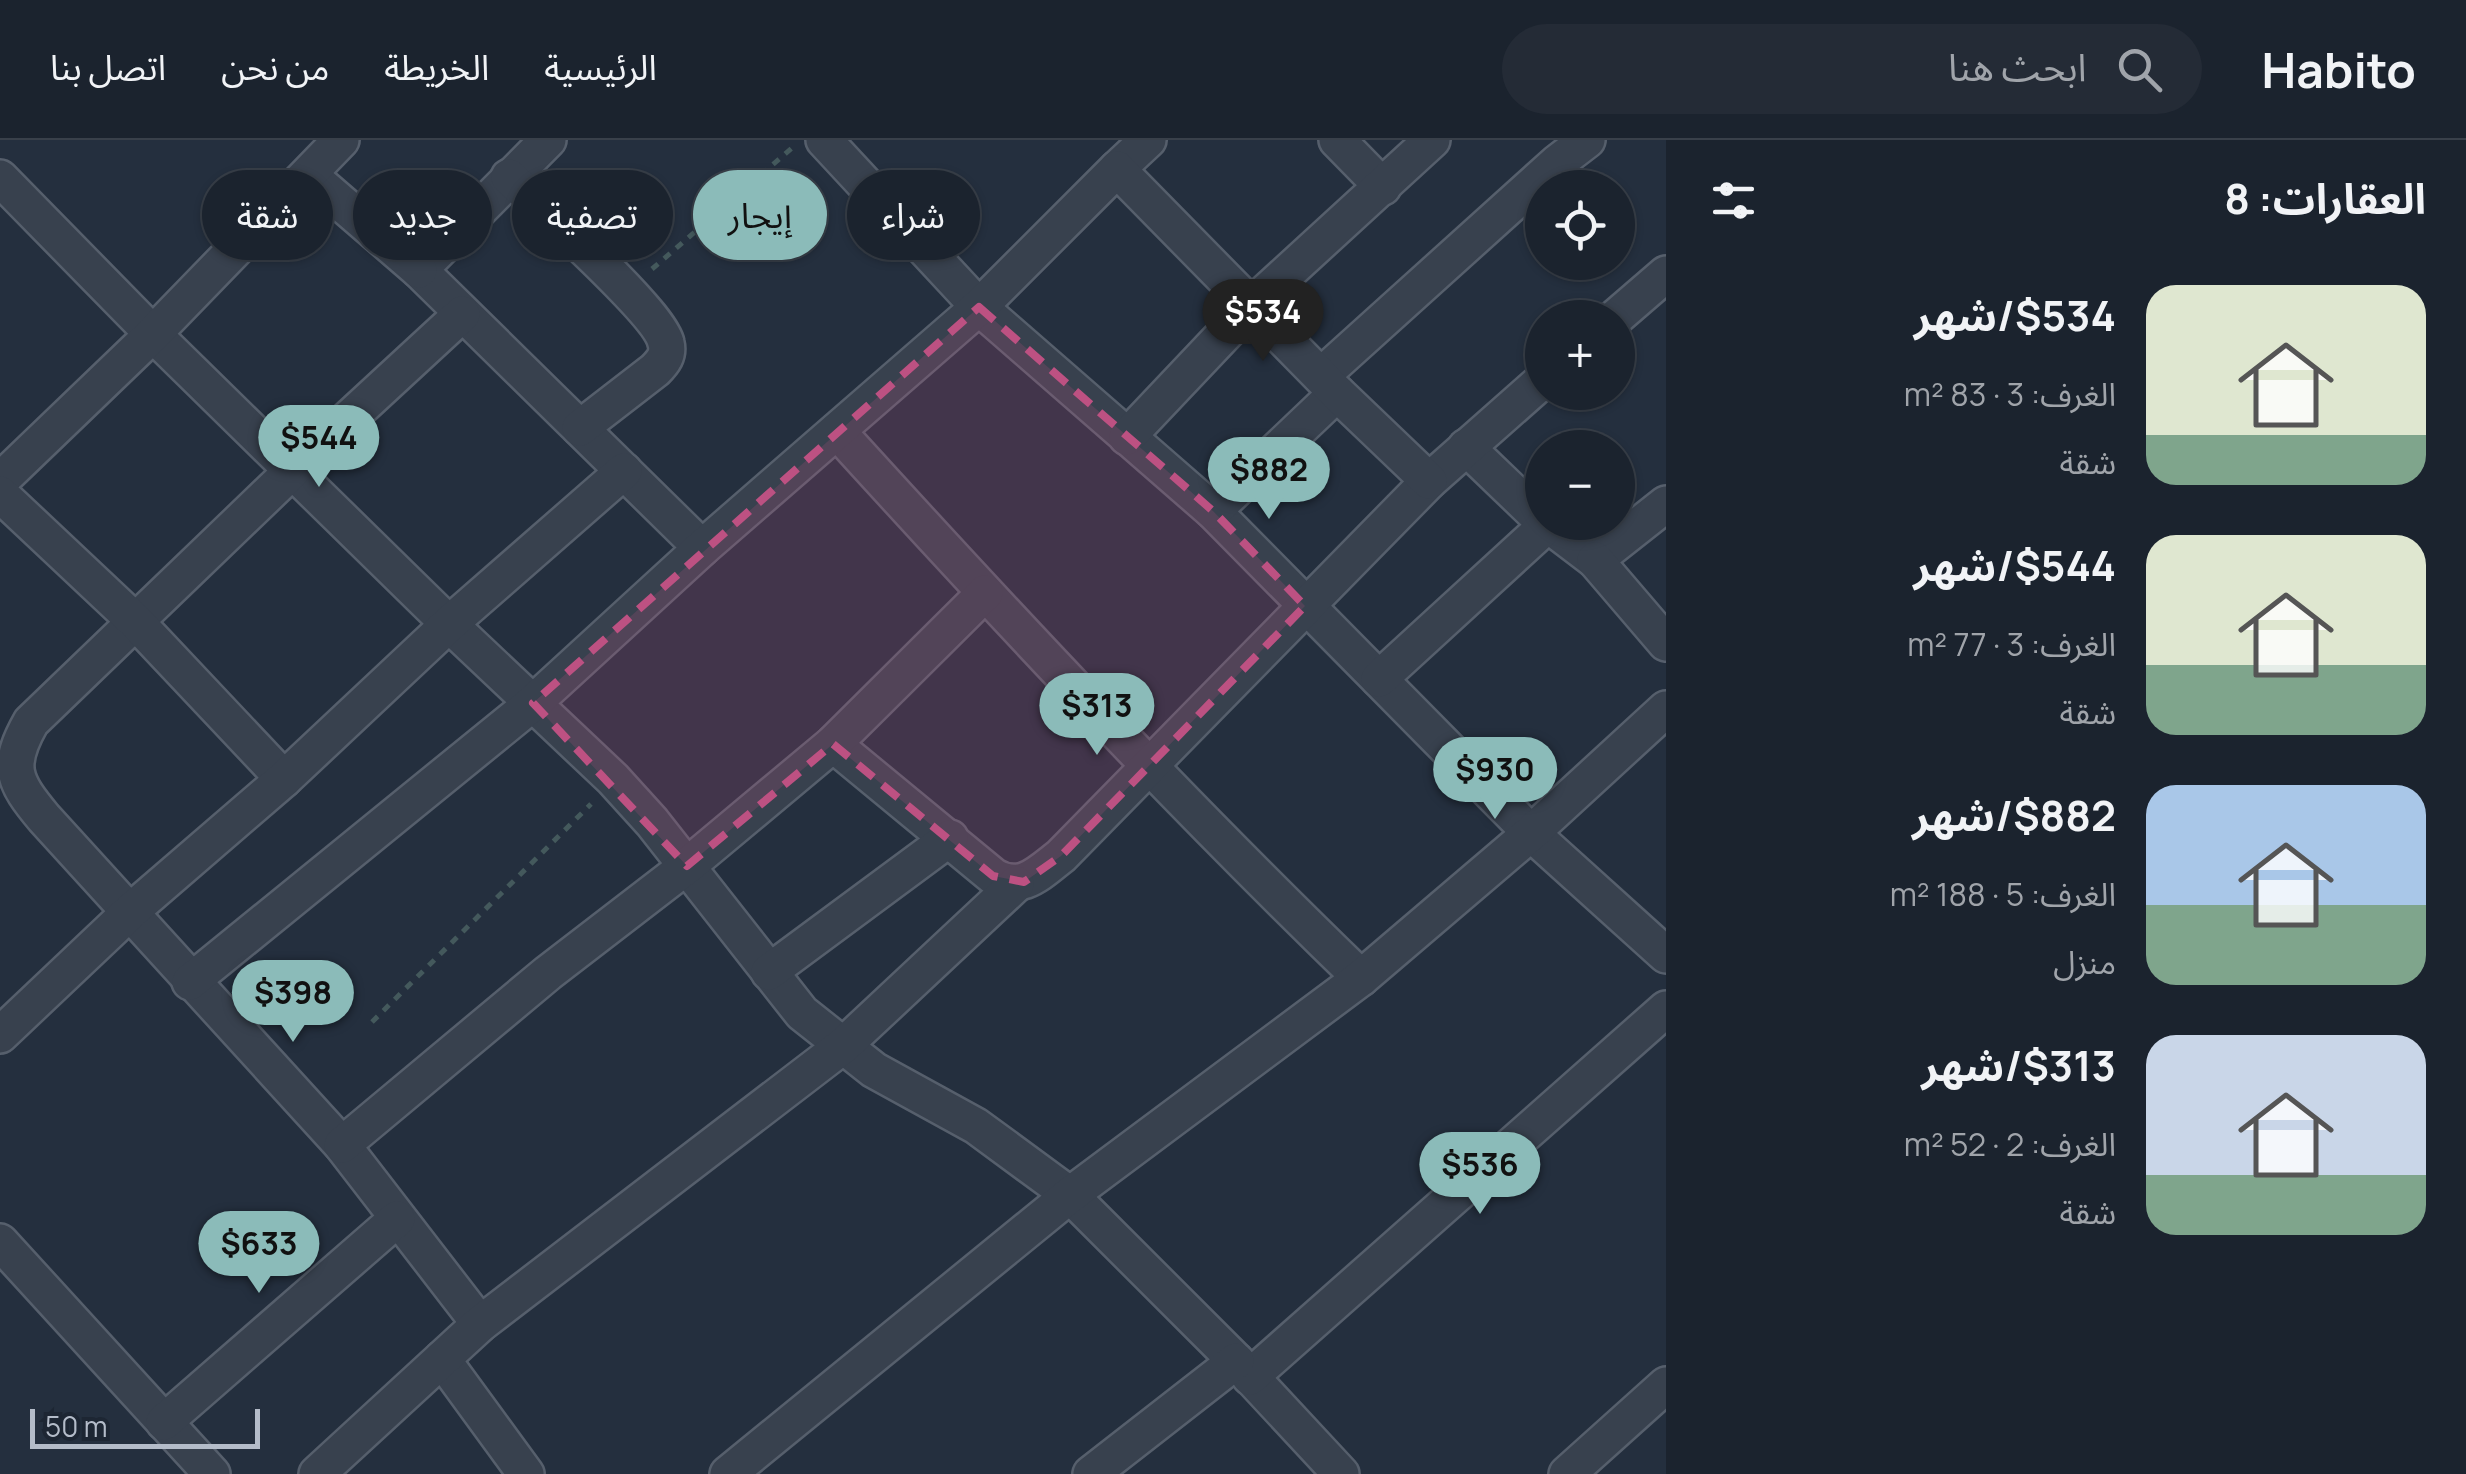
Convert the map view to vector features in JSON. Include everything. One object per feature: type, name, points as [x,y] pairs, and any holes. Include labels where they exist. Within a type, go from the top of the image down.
[{"type":"street","points":[[313,170],[340,140]]},
{"type":"street","points":[[419,270],[548,140]]},
{"type":"street","points":[[824,140],[980,306],[1213,511],[1531,833],[1666,955]]},
{"type":"street","points":[[190,982],[533,702],[702,548],[980,306],[1148,140]]},
{"type":"street","points":[[1337,140],[1383,187]]},
{"type":"street","points":[[1127,436],[1251,306],[1432,140]]},
{"type":"street","points":[[1213,511],[1329,385],[1544,175],[1587,140]]},
{"type":"street","points":[[1117,169],[1329,385],[1429,480]]},
{"type":"street","points":[[509,177],[658,325],[668,348],[665,360],[580,428]]},
{"type":"street","points":[[0,178],[153,334],[613,779],[652,822],[802,1013],[874,1070],[976,1126],[1070,1195],[1341,1474]]},
{"type":"street","points":[[333,195],[419,270],[702,548]]},
{"type":"street","points":[[0,481],[225,260]]},
{"type":"street","points":[[1635,301],[1666,274]]},
{"type":"street","points":[[462,314],[31,722],[16,748],[14,770],[27,798],[342,1145],[480,1324]]},
{"type":"street","points":[[318,1474],[480,1324],[844,1044],[1016,884],[1034,878],[1061,856],[1429,480],[1525,396]]},
{"type":"street","points":[[838,431],[984,594],[1258,878],[1361,978]]},
{"type":"street","points":[[1466,447],[1525,503]]},
{"type":"street","points":[[0,1035],[131,911],[284,780],[449,624],[624,471]]},
{"type":"street","points":[[0,494],[136,622],[284,780]]},
{"type":"street","points":[[1595,560],[1666,504]]},
{"type":"street","points":[[1379,680],[1526,540]]},
{"type":"street","points":[[1569,540],[1595,560],[1666,643]]},
{"type":"street","points":[[342,1145],[833,744],[984,594]]},
{"type":"street","points":[[728,1474],[1070,1195],[1361,978],[1531,833],[1666,708]]},
{"type":"street","points":[[833,744],[994,876],[1016,884]]},
{"type":"street","points":[[768,972],[950,838]]},
{"type":"street","points":[[1091,1474],[1243,1369],[1666,1009]]},
{"type":"street","points":[[164,1422],[397,1218]]},
{"type":"street","points":[[0,1242],[212,1474]]},
{"type":"street","points":[[442,1359],[526,1474]]},
{"type":"street","points":[[1567,1474],[1666,1384]]},
{"type":"path","points":[[626,291],[802,140]]},
{"type":"path","points":[[372,1022],[577,820],[613,779]]},
{"type":"highlighted area","points":[[979,307],[1213,511],[1305,606],[1061,856],[1024,882],[993,876],[833,744],[687,866],[533,703]]}]
